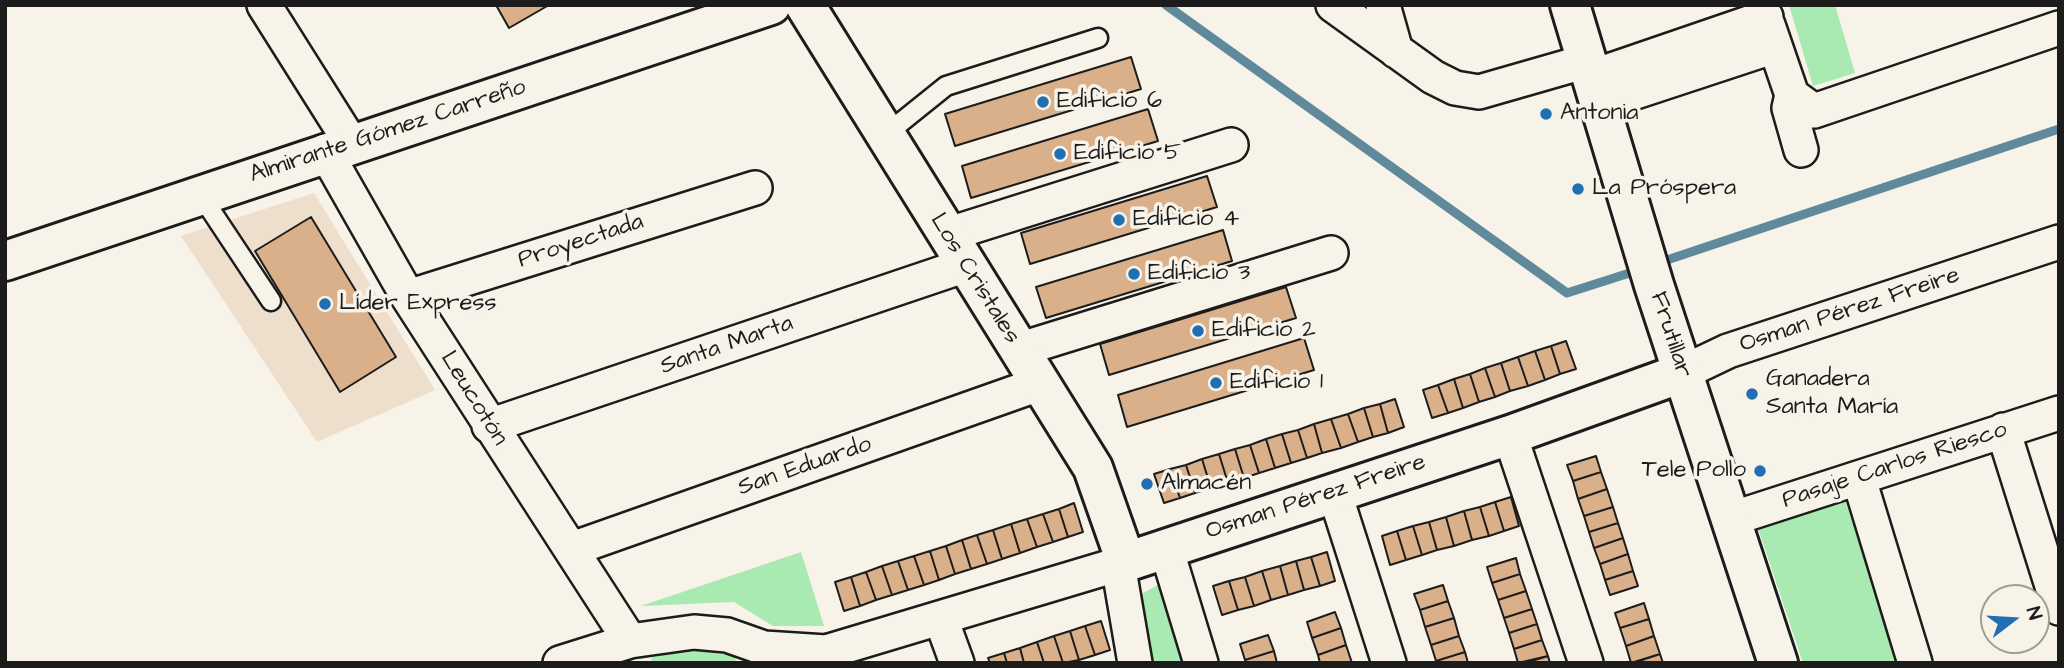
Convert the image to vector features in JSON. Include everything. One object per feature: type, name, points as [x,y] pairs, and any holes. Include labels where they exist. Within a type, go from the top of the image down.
[{"type":"street","name":"Leucotón","points":[[264,5],[338,147],[408,297],[630,641]]},
{"type":"street","name":"Almirante Gómez Carreño","points":[[5,261],[338,147],[771,5]]},
{"type":"street","name":"Los Cristales","points":[[805,5],[1093,468],[1122,563]]},
{"type":"street","points":[[1333,5],[1433,77],[1455,89],[1479,92],[1592,81],[1768,23],[1792,95],[1789,108],[1801,150]]},
{"type":"street","points":[[1383,5],[1396,51]]},
{"type":"street","name":"Frutillar","points":[[1570,5],[1637,232],[1778,663]]},
{"type":"street","points":[[1792,95],[1814,111],[2059,28]]},
{"type":"street","name":"Santa Marta","points":[[489,426],[1231,145]]},
{"type":"street","name":"Proyectada","points":[[408,297],[754,188]]},
{"type":"street","name":"Osman Pérez Freire","points":[[560,663],[630,641],[694,632],[727,635],[765,655],[826,652],[1122,563],[1510,435],[1682,373],[1728,351],[2059,242]]},
{"type":"street","points":[[1018,350],[1331,253]]},
{"type":"street","name":"San Eduardo","points":[[572,549],[1039,384]]},
{"type":"street","name":"Pasaje Carlos Riesco","points":[[1731,519],[2059,413]]},
{"type":"street","points":[[2003,430],[2059,608]]},
{"type":"street","points":[[1510,435],[1586,663]]},
{"type":"street","points":[[1858,479],[1915,663]]},
{"type":"street","points":[[1334,491],[1389,663]]},
{"type":"street","points":[[1166,548],[1201,663]]},
{"type":"street","points":[[1122,563],[1135,663]]},
{"type":"street","points":[[942,619],[957,663]]},
{"type":"lane","points":[[885,135],[946,86],[1098,38]]},
{"type":"lane","points":[[200,194],[271,301]]},
{"type":"shaded area","points":[[314,193],[435,390],[317,442],[181,236]]},
{"type":"green space","points":[[1789,5],[1835,5],[1855,73],[1813,86]]},
{"type":"green space","points":[[1843,494],[1898,663],[1803,663],[1757,525]]},
{"type":"green space","points":[[801,552],[824,626],[773,626],[734,602],[641,606]]},
{"type":"green space","points":[[1163,582],[1188,663],[1150,663],[1138,596]]},
{"type":"green space","points":[[692,649],[735,656],[736,663],[652,663],[651,658]]},
{"type":"building","points":[[496,5],[549,5],[509,28]]},
{"type":"building","name":"Edificio 6","points":[[1131,57],[1141,89],[955,146],[945,114]]},
{"type":"building","name":"Edificio 5","points":[[1148,109],[1158,141],[971,198],[962,166]]},
{"type":"building","name":"Edificio 4","points":[[1207,176],[1217,207],[1030,264],[1021,233]]},
{"type":"building","name":"Líder Express","points":[[311,217],[396,357],[340,392],[255,251]]},
{"type":"building","name":"Edificio 3","points":[[1223,230],[1232,261],[1046,318],[1036,287]]},
{"type":"building","name":"Edificio 2","points":[[1286,287],[1296,318],[1109,375],[1100,344]]},
{"type":"building","name":"Edificio 1","points":[[1304,338],[1314,370],[1127,427],[1118,395]]},
{"type":"building","points":[[1566,341],[1576,369],[1560,374],[1551,346]]},
{"type":"building","points":[[1551,346],[1560,374],[1545,380],[1535,351]]},
{"type":"building","points":[[1535,351],[1545,380],[1528,386],[1518,357]]},
{"type":"building","points":[[1518,357],[1528,386],[1510,391],[1501,363]]},
{"type":"building","points":[[1501,363],[1510,391],[1495,397],[1485,368]]},
{"type":"building","points":[[1485,368],[1495,397],[1479,402],[1470,374]]},
{"type":"building","points":[[1470,374],[1479,402],[1463,408],[1454,379]]},
{"type":"building","points":[[1454,379],[1463,408],[1448,413],[1438,385]]},
{"type":"building","points":[[1438,385],[1448,413],[1432,418],[1423,390]]},
{"type":"building","points":[[1395,399],[1404,427],[1388,433],[1380,404]]},
{"type":"building","points":[[1380,404],[1388,433],[1373,437],[1364,408]]},
{"type":"building","points":[[1364,408],[1373,437],[1358,442],[1348,414]]},
{"type":"building","points":[[1348,414],[1358,442],[1341,448],[1331,419]]},
{"type":"building","points":[[1331,419],[1341,448],[1322,453],[1314,424]]},
{"type":"building","points":[[1314,424],[1322,453],[1307,458],[1298,430]]},
{"type":"building","points":[[1298,430],[1307,458],[1291,463],[1282,434]]},
{"type":"building","points":[[1282,434],[1291,463],[1275,468],[1266,439]]},
{"type":"building","points":[[1266,439],[1275,468],[1259,473],[1250,445]]},
{"type":"building","points":[[1250,445],[1259,473],[1244,478],[1235,449]]},
{"type":"building","points":[[1235,449],[1244,478],[1228,483],[1219,454]]},
{"type":"building","points":[[1219,454],[1228,483],[1211,488],[1202,459]]},
{"type":"building","points":[[1596,456],[1601,472],[1573,481],[1567,465]]},
{"type":"building","points":[[1202,459],[1211,488],[1195,493],[1186,465]]},
{"type":"building","points":[[1186,465],[1195,493],[1180,498],[1170,469]]},
{"type":"building","points":[[1170,469],[1180,498],[1164,503],[1154,474]]},
{"type":"building","points":[[1601,472],[1607,489],[1578,499],[1573,481]]},
{"type":"building","points":[[1607,489],[1613,507],[1584,516],[1578,499]]},
{"type":"building","points":[[1511,497],[1519,526],[1504,531],[1495,502]]},
{"type":"building","points":[[1495,502],[1504,531],[1489,536],[1480,507]]},
{"type":"building","points":[[1074,503],[1083,532],[1068,537],[1059,509]]},
{"type":"building","points":[[1480,507],[1489,536],[1472,540],[1464,511]]},
{"type":"building","points":[[1613,507],[1618,523],[1589,532],[1584,516]]},
{"type":"building","points":[[1059,509],[1068,537],[1053,542],[1043,514]]},
{"type":"building","points":[[1464,511],[1472,540],[1454,546],[1446,517]]},
{"type":"building","points":[[1043,514],[1053,542],[1037,547],[1027,519]]},
{"type":"building","points":[[1446,517],[1454,546],[1437,550],[1429,522]]},
{"type":"building","points":[[1027,519],[1037,547],[1020,553],[1011,524]]},
{"type":"building","points":[[1429,522],[1437,550],[1422,555],[1413,526]]},
{"type":"building","points":[[1618,523],[1623,538],[1594,548],[1589,532]]},
{"type":"building","points":[[1011,524],[1020,553],[1002,559],[993,530]]},
{"type":"building","points":[[1413,526],[1422,555],[1406,560],[1397,531]]},
{"type":"building","points":[[993,530],[1002,559],[987,564],[977,535]]},
{"type":"building","points":[[1397,531],[1406,560],[1390,565],[1382,536]]},
{"type":"building","points":[[977,535],[987,564],[971,569],[962,540]]},
{"type":"building","points":[[1623,538],[1628,554],[1600,564],[1594,548]]},
{"type":"building","points":[[962,540],[971,569],[955,574],[946,546]]},
{"type":"building","points":[[946,546],[955,574],[939,580],[930,551]]},
{"type":"building","points":[[930,551],[939,580],[924,585],[914,556]]},
{"type":"building","points":[[1327,552],[1335,581],[1320,586],[1311,557]]},
{"type":"building","points":[[1628,554],[1633,571],[1605,580],[1600,564]]},
{"type":"building","points":[[914,556],[924,585],[908,590],[898,561]]},
{"type":"building","points":[[1311,557],[1320,586],[1304,590],[1296,561]]},
{"type":"building","points":[[1516,558],[1520,574],[1492,583],[1487,567]]},
{"type":"building","points":[[898,561],[908,590],[892,595],[882,566]]},
{"type":"building","points":[[1296,561],[1304,590],[1288,595],[1280,566]]},
{"type":"building","points":[[882,566],[892,595],[876,600],[866,572]]},
{"type":"building","points":[[1280,566],[1288,595],[1271,600],[1262,571]]},
{"type":"building","points":[[1262,571],[1271,600],[1254,606],[1245,577]]},
{"type":"building","points":[[1633,571],[1638,586],[1610,595],[1605,580]]},
{"type":"building","points":[[866,572],[876,600],[860,606],[851,577]]},
{"type":"building","points":[[1520,574],[1526,591],[1498,600],[1492,583]]},
{"type":"building","points":[[851,577],[860,606],[844,611],[835,582]]},
{"type":"building","points":[[1245,577],[1254,606],[1238,610],[1229,581]]},
{"type":"building","points":[[1229,581],[1238,610],[1222,615],[1213,586]]},
{"type":"building","points":[[1443,585],[1448,601],[1420,610],[1414,594]]},
{"type":"building","points":[[1526,591],[1532,609],[1504,618],[1498,600]]},
{"type":"building","points":[[1448,601],[1454,618],[1425,627],[1420,610]]},
{"type":"building","points":[[1644,603],[1649,619],[1620,628],[1615,613]]},
{"type":"building","points":[[1532,609],[1537,624],[1509,633],[1504,618]]},
{"type":"building","points":[[1335,612],[1341,628],[1312,638],[1307,622]]},
{"type":"building","points":[[1454,618],[1459,636],[1431,645],[1425,627]]},
{"type":"building","points":[[1649,619],[1654,636],[1626,646],[1620,628]]},
{"type":"building","points":[[1101,621],[1110,650],[1095,655],[1085,626]]},
{"type":"building","points":[[1537,624],[1542,640],[1514,649],[1509,633]]},
{"type":"building","points":[[1085,626],[1095,655],[1079,660],[1070,631]]},
{"type":"building","points":[[1341,628],[1346,645],[1318,655],[1312,638]]},
{"type":"building","points":[[1070,631],[1079,660],[1063,663],[1054,636]]},
{"type":"building","points":[[1268,635],[1274,651],[1245,660],[1240,644]]},
{"type":"building","points":[[1054,636],[1063,663],[1044,663],[1037,642]]},
{"type":"building","points":[[1459,636],[1465,652],[1436,661],[1431,645]]},
{"type":"building","points":[[1654,636],[1660,654],[1631,663],[1626,646]]},
{"type":"building","points":[[1542,640],[1548,656],[1518,663],[1514,649]]},
{"type":"building","points":[[1037,642],[1044,663],[1024,663],[1020,648]]},
{"type":"building","points":[[1346,645],[1352,663],[1320,663],[1318,655]]},
{"type":"building","points":[[1020,648],[1024,663],[1007,663],[1004,653]]},
{"type":"building","points":[[1274,651],[1277,663],[1246,663],[1245,660]]},
{"type":"building","points":[[1465,652],[1468,663],[1436,663],[1436,661]]},
{"type":"building","points":[[1004,653],[1007,663],[990,663],[988,658]]},
{"type":"building","points":[[1660,654],[1663,663],[1633,663]]},
{"type":"building","points":[[1548,656],[1550,663],[1525,663]]},
{"type":"waterway","points":[[1166,5],[1567,293],[1639,270]]},
{"type":"waterway","points":[[1655,264],[2059,129]]},
{"type":"place","name":"Edificio 6","points":[[1043,102]]},
{"type":"place","name":"Antonia","points":[[1546,114]]},
{"type":"place","name":"Edificio 5","points":[[1060,154]]},
{"type":"place","name":"La Próspera","points":[[1578,189]]},
{"type":"place","name":"Edificio 4","points":[[1119,220]]},
{"type":"place","name":"Edificio 3","points":[[1134,274]]},
{"type":"place","name":"Líder Express","points":[[325,304]]},
{"type":"place","name":"Edificio 2","points":[[1198,331]]},
{"type":"place","name":"Edificio 1","points":[[1216,383]]},
{"type":"place","name":"Ganadera Santa María","points":[[1752,394]]},
{"type":"place","name":"Tele Pollo","points":[[1760,471]]},
{"type":"place","name":"Almacén","points":[[1147,484]]}]
